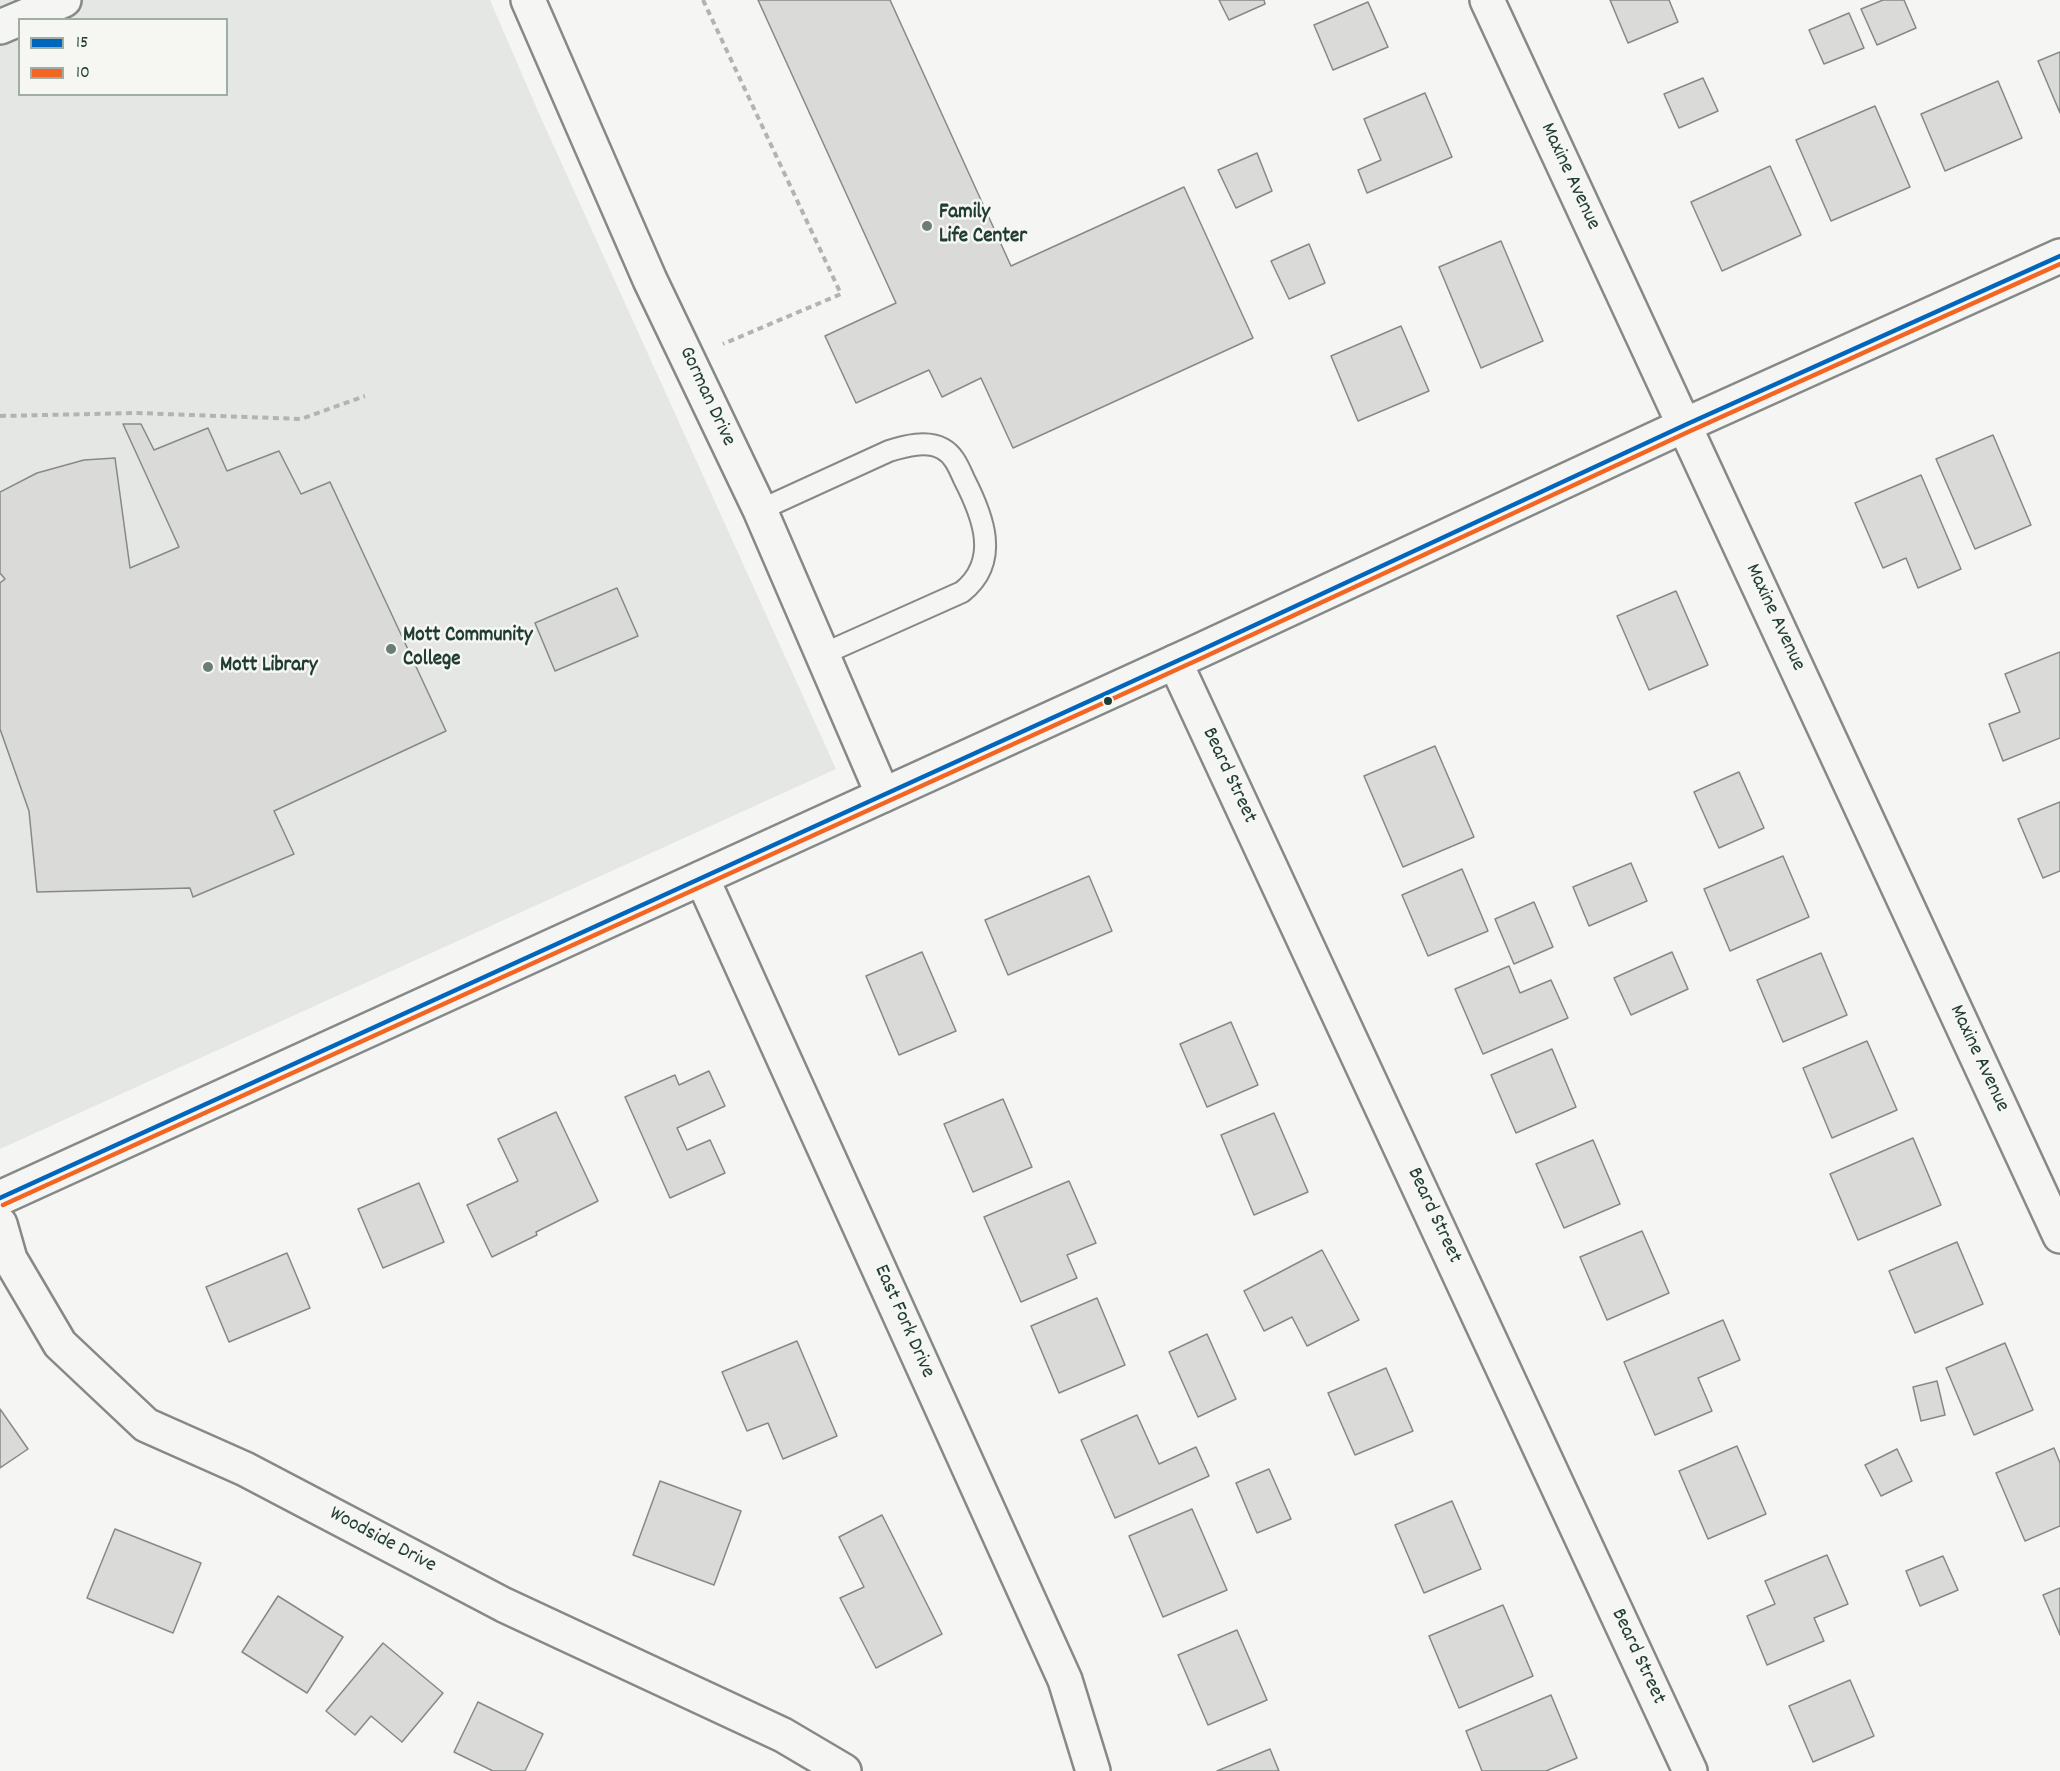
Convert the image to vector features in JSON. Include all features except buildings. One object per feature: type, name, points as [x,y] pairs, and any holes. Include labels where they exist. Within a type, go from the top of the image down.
[{"type":"street","points":[[21,18],[64,0]]},
{"type":"street","name":"Gorman Drive","points":[[528,0],[650,280],[760,510],[883,795]]},
{"type":"street","name":"Maxine Avenue","points":[[1487,0],[2060,1236]]},
{"type":"street","points":[[0,27],[18,19]]},
{"type":"street","points":[[0,1198],[1174,662],[1685,425],[2060,256]]},
{"type":"street","name":"Beard Street","points":[[1174,662],[1690,1771]]},
{"type":"street","name":"East Fork Drive","points":[[702,878],[1065,1680],[1093,1771]]},
{"type":"street","name":"Woodside Drive","points":[[0,1224],[10,1259],[60,1344],[146,1425],[245,1469],[504,1605],[783,1735],[844,1771]]},
{"type":"lane","points":[[760,510],[889,451],[913,446],[943,449],[952,456],[971,492],[985,529],[987,542],[983,561],[977,576],[970,585],[962,592],[821,655]]},
{"type":"path","points":[[703,0],[841,294],[717,347]]},
{"type":"path","points":[[0,416],[137,413],[301,419],[365,396]]},
{"type":"shaded area","name":"Mott Community College","points":[[0,0],[490,0],[537,109],[836,769],[0,1149]]},
{"type":"shaded area","points":[[273,228],[282,230],[291,237],[353,384],[325,397],[0,405],[0,385],[11,345]]},
{"type":"shaded area","points":[[366,410],[447,586],[391,613],[330,482],[301,494],[279,451]]},
{"type":"shaded area","points":[[683,615],[720,619],[734,625],[750,638],[769,669],[806,756],[0,1118],[0,729],[29,811],[37,892],[190,888],[193,897],[294,854],[274,811],[445,731],[441,720]]},
{"type":"transit line","name":"15","points":[[0,1198],[1199,651],[1685,425],[2060,256]]},
{"type":"transit line","name":"10","points":[[3,1205],[1202,658],[1688,432],[2060,264]]},
{"type":"place","name":"Family Life Center","points":[[927,226]]},
{"type":"place","name":"Mott Community College","points":[[391,649]]},
{"type":"place","name":"Mott Library","points":[[208,667]]}]
